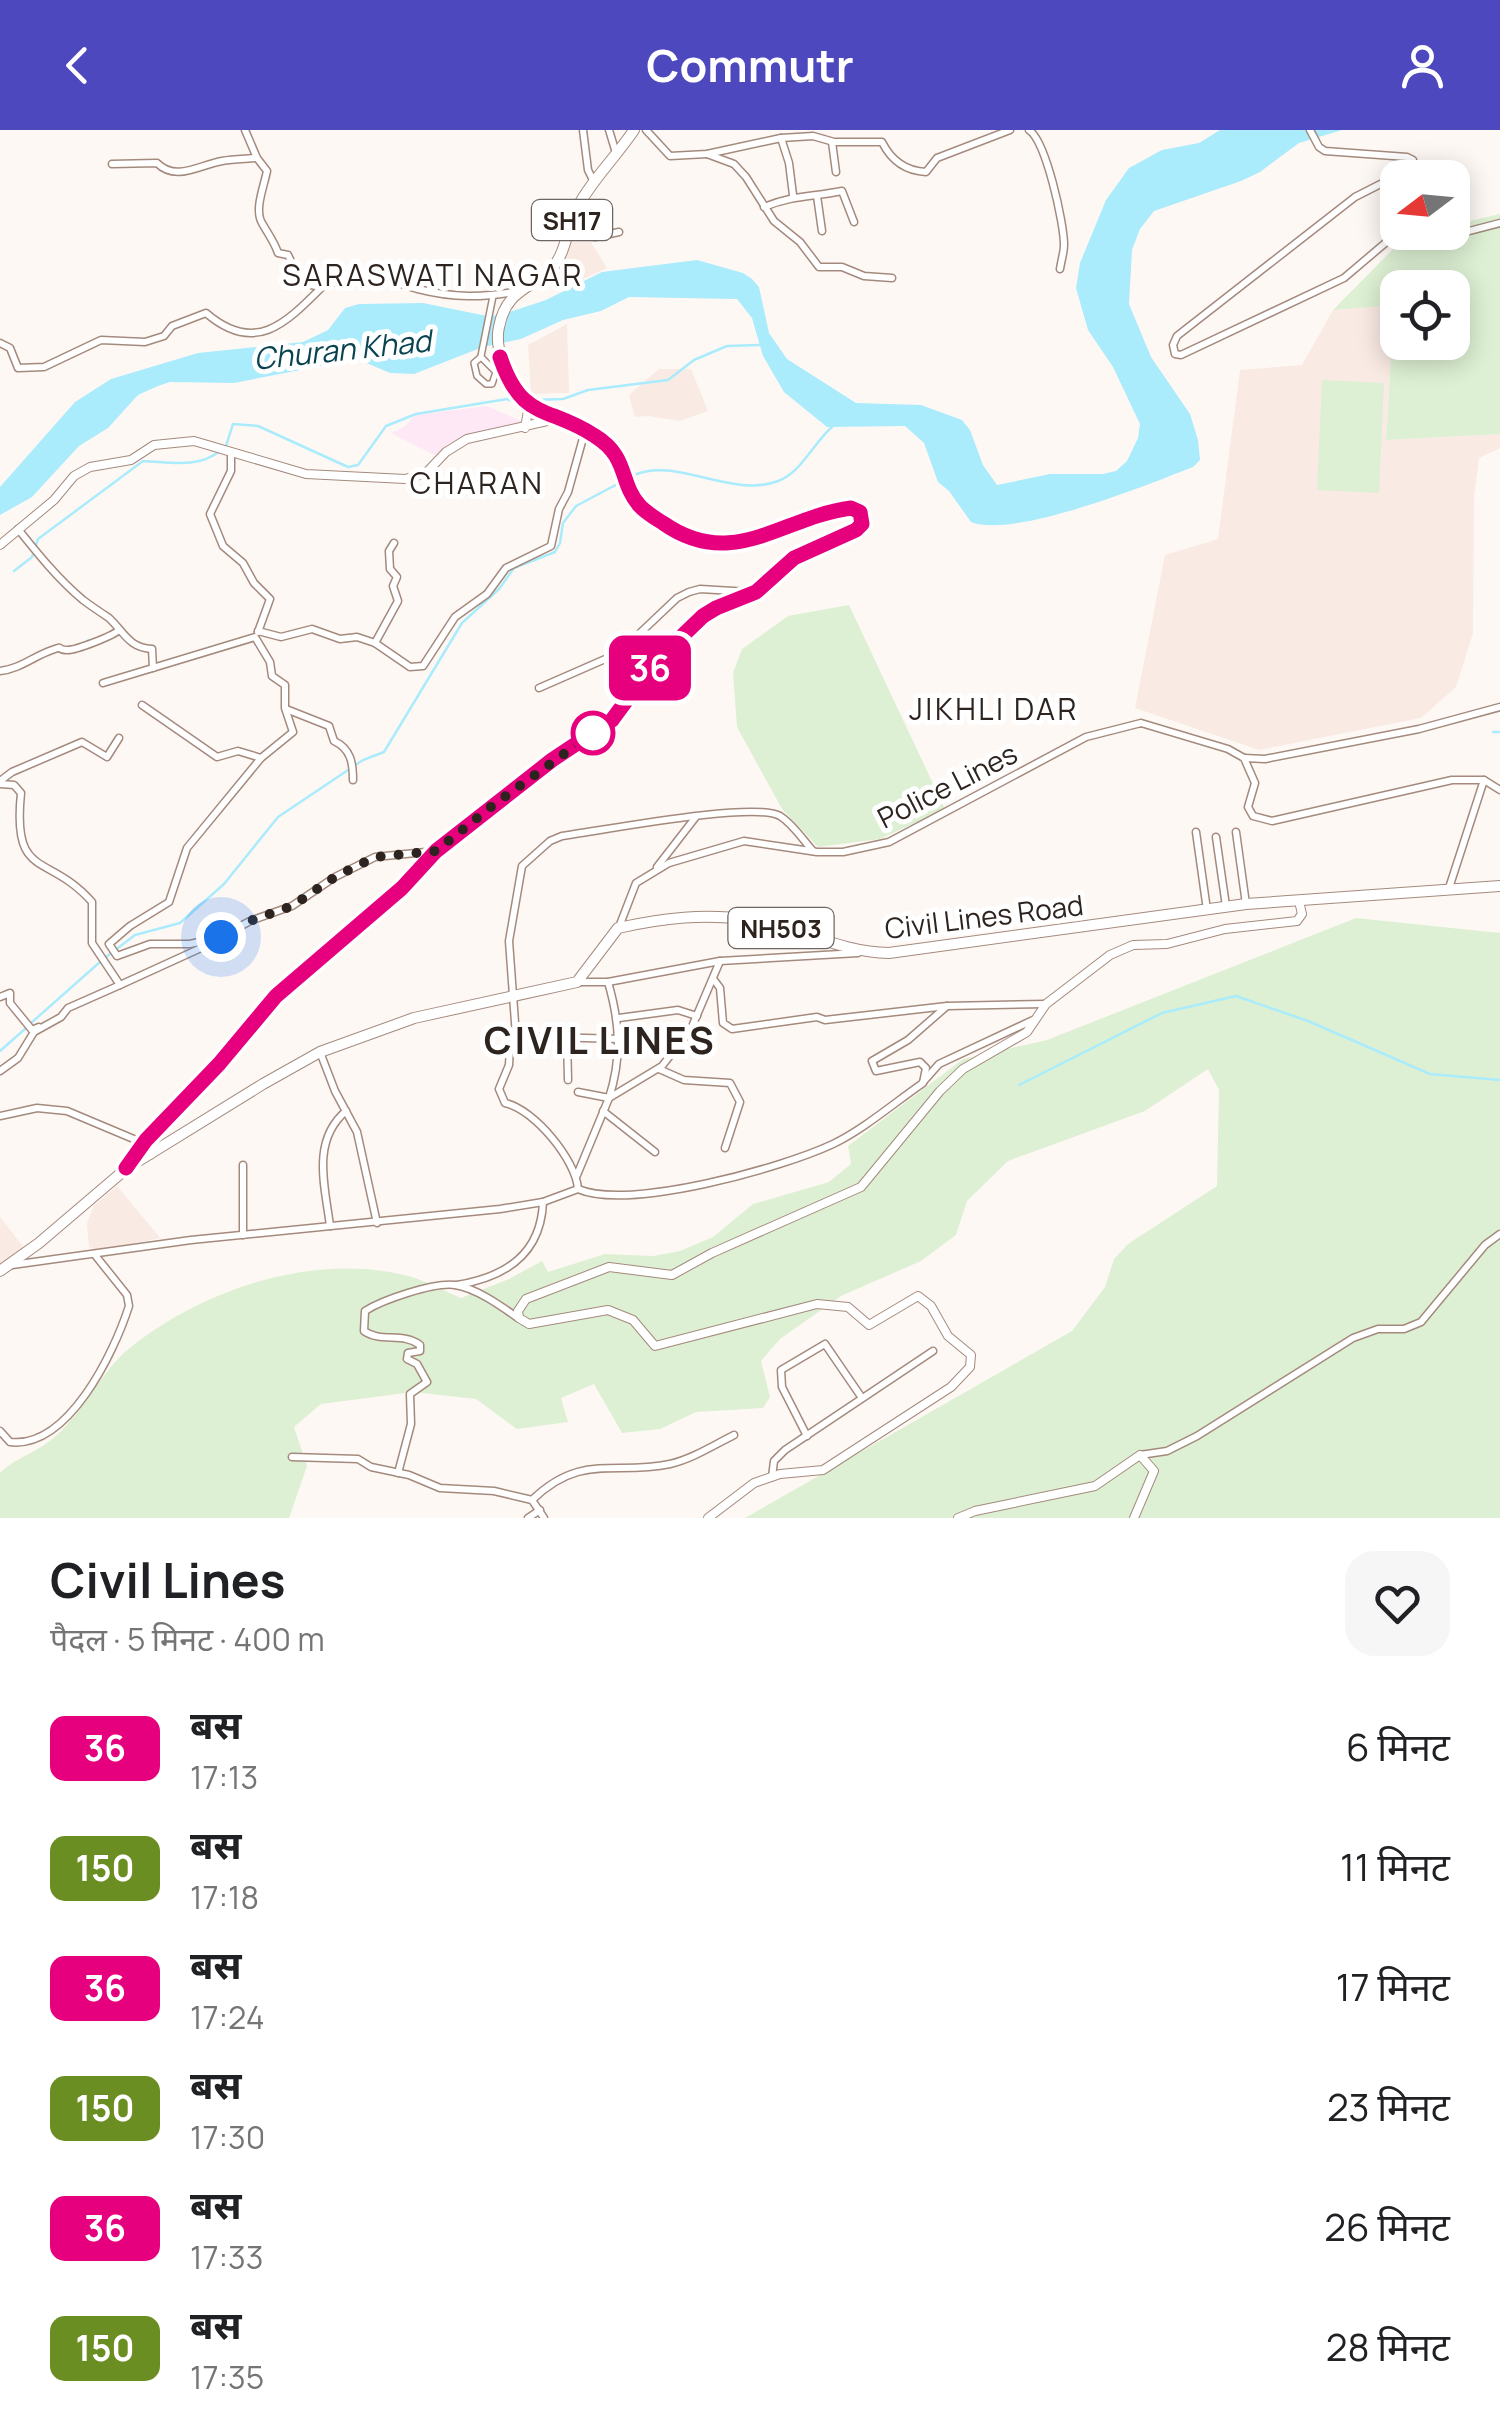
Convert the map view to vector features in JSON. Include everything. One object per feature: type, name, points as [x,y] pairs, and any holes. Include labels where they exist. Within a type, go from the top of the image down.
[{"type":"main road","name":"SH17","points":[[530,405],[508,382],[500,357],[498,330],[520,290],[552,268],[576,208],[634,130]]},
{"type":"main road","points":[[126,1168],[146,1140],[219,1064],[276,996],[402,888],[436,851],[552,760],[612,720],[654,663],[703,616],[756,592],[794,558],[860,528],[863,521],[855,508],[846,508],[767,536],[704,544],[685,538],[644,509],[612,450],[586,430],[530,405]]},
{"type":"main road","name":"Civil Lines Road","points":[[618,928],[672,916],[754,920],[860,952],[889,953],[1246,904],[1500,886]]},
{"type":"main road","points":[[2,1269],[61,1226],[126,1168],[262,1084],[320,1052],[414,1018],[577,982],[618,928]]},
{"type":"main road","points":[[146,1140],[153,1144],[150,1154]]},
{"type":"street","points":[[245,130],[256,158],[267,172],[259,212],[263,225],[271,232],[278,253],[288,254],[300,278],[310,285],[356,275],[469,298],[493,300],[520,290]]},
{"type":"street","points":[[583,130],[588,170],[595,184]]},
{"type":"street","points":[[609,130],[617,156]]},
{"type":"street","points":[[646,130],[670,156],[707,154],[801,133],[832,142],[882,142],[890,157],[914,172],[926,172],[937,158],[1010,130]]},
{"type":"street","points":[[761,130],[765,141]]},
{"type":"street","points":[[853,130],[860,142]]},
{"type":"street","points":[[1029,130],[1037,136],[1064,242],[1060,269]]},
{"type":"street","points":[[1037,136],[1050,130]]},
{"type":"street","points":[[1310,130],[1324,152],[1407,157],[1413,160],[1414,167],[1355,197],[1192,324],[1177,336],[1173,345],[1176,354],[1182,355],[1344,278],[1390,239],[1403,233],[1450,236],[1500,224]]},
{"type":"street","points":[[781,138],[790,163],[792,196]]},
{"type":"street","points":[[832,142],[836,172]]},
{"type":"street","points":[[707,154],[734,164],[774,221],[800,242],[819,267],[842,267],[864,276],[892,278]]},
{"type":"street","points":[[112,164],[157,162],[177,173],[220,161],[256,158]]},
{"type":"street","points":[[764,207],[792,196],[842,191],[854,222]]},
{"type":"street","points":[[817,196],[822,232]]},
{"type":"street","points":[[568,234],[595,237],[618,232]]},
{"type":"street","points":[[0,343],[10,348],[18,368],[44,367],[101,340],[145,342],[164,336],[172,326],[206,312],[222,326],[257,335],[286,324],[325,284]]},
{"type":"street","points":[[481,357],[496,372],[492,384],[476,376],[474,362],[481,357],[493,300]]},
{"type":"street","points":[[525,428],[530,405]]},
{"type":"street","points":[[0,546],[54,500],[74,476],[90,467],[131,460],[150,446],[184,440],[306,474],[406,479],[426,473],[446,452],[467,440],[556,419]]},
{"type":"street","points":[[256,634],[281,637],[312,629],[336,638],[357,637],[410,667],[423,666],[455,618],[487,594],[506,568],[551,546],[586,430]]},
{"type":"street","points":[[103,683],[224,645],[245,643],[256,634],[270,599],[243,563],[222,546],[210,514],[232,471],[231,453]]},
{"type":"street","points":[[18,528],[48,568],[136,646],[152,649],[153,668]]},
{"type":"street","points":[[375,644],[398,601],[393,586],[398,577],[390,570],[389,551],[394,543]]},
{"type":"street","points":[[540,688],[620,653],[677,598],[689,592],[756,592]]},
{"type":"street","points":[[0,671],[13,670],[54,648],[72,650],[88,641],[112,638],[119,630]]},
{"type":"street","points":[[221,937],[190,944],[150,944],[117,956],[109,944],[169,902],[187,848],[260,758],[293,732],[285,708],[284,686],[272,676],[270,662],[256,634]]},
{"type":"street","points":[[142,705],[217,756],[238,751],[260,758]]},
{"type":"street","points":[[1500,707],[1419,729],[1264,759],[1244,758],[1255,783],[1248,808],[1253,816],[1272,821],[1452,780],[1484,780],[1500,790]]},
{"type":"street","points":[[285,708],[330,726],[334,742],[344,746],[353,763],[353,780]]},
{"type":"street","name":"Police Lines","points":[[653,873],[669,864],[744,841],[843,852],[889,842],[1086,737],[1141,722],[1244,758]]},
{"type":"street","points":[[0,783],[12,772],[82,742],[106,757],[119,738]]},
{"type":"street","points":[[1448,890],[1484,780]]},
{"type":"street","points":[[0,783],[14,785],[21,792],[18,827],[22,846],[33,859],[82,890],[92,902],[92,943],[120,985]]},
{"type":"street","points":[[577,1175],[540,1124],[519,1106],[506,1103],[499,1090],[510,1066],[510,1046],[516,1036],[509,941],[522,866],[538,850],[562,836],[739,812],[782,817],[813,850]]},
{"type":"street","points":[[618,928],[636,883],[653,873],[696,817]]},
{"type":"street","points":[[1196,832],[1207,910]]},
{"type":"street","points":[[1236,832],[1246,904]]},
{"type":"street","points":[[1216,838],[1226,908]]},
{"type":"street","points":[[0,1071],[18,1058],[34,1032],[61,1017],[68,1008],[250,921],[292,906],[335,877],[375,857],[436,851]]},
{"type":"street","points":[[519,1318],[518,1311],[526,1298],[609,1267],[672,1275],[861,1186],[963,1069],[1027,1032],[1046,1004],[1110,955],[1134,945],[1167,944],[1224,929],[1297,921],[1302,914],[1299,901]]},
{"type":"street","points":[[577,982],[608,982],[720,962],[860,952]]},
{"type":"street","points":[[578,1092],[610,1098],[658,1068],[691,1028],[720,962]]},
{"type":"street","points":[[714,980],[720,988],[723,1023],[732,1029],[948,1006],[1046,1004]]},
{"type":"street","points":[[578,1188],[577,1175],[616,1078],[619,1018],[608,982]]},
{"type":"street","points":[[0,996],[10,993],[10,1004],[29,1027],[61,1017]]},
{"type":"street","points":[[488,1001],[507,1008],[514,1020]]},
{"type":"street","points":[[923,1083],[926,1068],[920,1062],[876,1071],[872,1061],[908,1040],[948,1006]]},
{"type":"street","points":[[619,1018],[678,1010],[697,1016]]},
{"type":"street","points":[[2,1269],[72,1254],[543,1202],[578,1188],[592,1195],[659,1192],[792,1162],[838,1142],[923,1083],[940,1064],[1036,1019]]},
{"type":"street","points":[[516,1036],[620,1038]]},
{"type":"street","points":[[567,1038],[568,1080]]},
{"type":"street","points":[[320,1052],[357,1132],[377,1222]]},
{"type":"street","points":[[658,1068],[684,1080],[730,1084],[740,1102],[725,1148]]},
{"type":"street","points":[[0,1116],[37,1108],[67,1112],[136,1140],[146,1140]]},
{"type":"street","points":[[330,1226],[322,1148],[333,1122],[346,1111]]},
{"type":"street","points":[[603,1111],[655,1152]]},
{"type":"street","points":[[243,1165],[243,1234]]},
{"type":"street","points":[[398,1473],[411,1424],[410,1394],[427,1382],[417,1364],[407,1359],[408,1353],[420,1350],[420,1345],[411,1338],[371,1336],[364,1331],[365,1312],[384,1299],[500,1275],[536,1241],[543,1202]]},
{"type":"street","points":[[958,1518],[1095,1486],[1140,1456],[1168,1452],[1197,1436],[1353,1338],[1378,1329],[1404,1329],[1422,1322],[1485,1245],[1500,1234]]},
{"type":"street","points":[[0,1431],[10,1442],[25,1444],[50,1433],[94,1382],[130,1306],[127,1295],[94,1254]]},
{"type":"street","points":[[456,1285],[497,1303],[529,1324],[608,1310],[632,1320],[655,1346],[817,1304],[848,1307],[870,1325],[918,1296],[932,1306],[948,1336],[970,1355],[970,1367],[951,1387],[823,1470],[754,1483],[708,1518]]},
{"type":"street","points":[[807,1436],[782,1387],[781,1370],[789,1363],[825,1344],[862,1398]]},
{"type":"street","points":[[772,1477],[774,1461],[933,1351]]},
{"type":"street","points":[[532,1500],[548,1484],[578,1471],[600,1466],[671,1464],[734,1435]]},
{"type":"street","points":[[1134,1518],[1154,1470],[1140,1456]]},
{"type":"street","points":[[292,1457],[358,1458],[371,1467],[440,1488],[494,1492],[532,1500],[542,1514],[528,1518]]},
{"type":"shaded area","points":[[564,236],[587,236],[607,268],[562,289],[558,275]]},
{"type":"shaded area","points":[[1380,305],[1380,360],[1391,360],[1386,440],[1500,434],[1500,448],[1479,458],[1474,496],[1473,633],[1456,687],[1421,718],[1259,750],[1135,708],[1165,555],[1218,539],[1240,370],[1302,365],[1333,310]]},
{"type":"shaded area","points":[[567,324],[569,393],[531,394],[528,345]]},
{"type":"shaded area","points":[[659,369],[691,369],[708,411],[680,421],[635,417],[629,395]]},
{"type":"shaded area","points":[[487,406],[528,424],[472,434],[448,444],[438,457],[391,433],[415,415]]},
{"type":"shaded area","points":[[117,1186],[160,1238],[98,1251],[89,1247],[87,1223],[94,1206]]},
{"type":"shaded area","points":[[0,1217],[25,1249],[0,1265]]},
{"type":"green space","points":[[1500,214],[1500,434],[1386,440],[1391,360],[1470,360],[1470,270],[1380,270],[1380,306],[1333,310],[1392,250],[1470,250],[1470,221]]},
{"type":"green space","points":[[1322,380],[1384,383],[1379,493],[1317,490]]},
{"type":"green space","points":[[849,605],[945,809],[880,839],[818,847],[782,809],[737,727],[733,673],[742,649],[788,616]]},
{"type":"green space","points":[[1356,918],[1500,933],[1500,1518],[745,1518],[1072,1331],[1105,1287],[1114,1259],[1128,1244],[1217,1186],[1219,1090],[1208,1069],[1145,1111],[1008,1161],[967,1201],[956,1235],[921,1261],[841,1296],[780,1339],[761,1361],[770,1397],[763,1408],[696,1412],[660,1429],[622,1433],[594,1384],[561,1398],[568,1422],[517,1429],[476,1399],[413,1392],[321,1404],[294,1427],[307,1466],[289,1518],[0,1518],[0,1473],[62,1430],[131,1347],[160,1326],[225,1293],[296,1273],[369,1269],[411,1277],[461,1298],[542,1261],[548,1272],[605,1254],[653,1256],[680,1251],[713,1237],[753,1204],[829,1182],[851,1164],[848,1146],[963,1059],[1047,1040]]},
{"type":"water","name":"Churan Khad","points":[[1220,130],[1342,130],[1299,143],[1241,181],[1154,211],[1140,229],[1132,250],[1129,304],[1151,357],[1190,414],[1200,460],[1193,467],[1081,508],[1017,523],[971,522],[938,482],[924,443],[905,426],[827,427],[784,392],[763,356],[752,318],[737,299],[629,297],[601,311],[563,320],[521,339],[483,347],[414,374],[390,373],[357,359],[234,383],[170,382],[158,386],[138,395],[108,428],[79,446],[32,497],[0,515],[0,487],[75,402],[111,379],[198,353],[303,342],[328,330],[345,308],[359,304],[423,303],[500,315],[546,300],[602,272],[697,260],[752,279],[759,287],[769,333],[787,359],[856,403],[921,405],[962,420],[997,485],[1050,474],[1116,471],[1127,461],[1140,424],[1113,367],[1088,330],[1076,288],[1080,263],[1106,200],[1129,168],[1162,150],[1199,143]]},
{"type":"waterway","points":[[534,400],[563,399],[588,390],[668,380],[694,360],[727,346],[759,345]]},
{"type":"waterway","points":[[226,446],[233,424],[258,426],[348,467],[358,465],[386,426],[416,414],[507,399],[522,405]]},
{"type":"waterway","points":[[632,476],[666,470],[742,485],[778,481],[794,471],[833,426]]},
{"type":"waterway","points":[[14,571],[32,557],[38,539],[143,461],[193,462],[220,451]]},
{"type":"waterway","points":[[106,957],[135,935],[180,923],[224,884],[278,817],[363,760],[384,752],[462,623],[499,589],[514,568],[555,552],[563,523],[576,506],[625,480]]},
{"type":"waterway","points":[[1493,732],[1500,732]]},
{"type":"waterway","points":[[31,1023],[100,962]]},
{"type":"waterway","points":[[1019,1085],[1162,1013],[1236,996],[1308,1021],[1430,1074],[1500,1080]]},
{"type":"waterway","points":[[0,1051],[25,1029]]},
{"type":"bus line","name":"36","points":[[126,1168],[134,1153],[219,1064],[276,996],[402,888],[436,851],[552,760],[612,720],[654,663],[703,616],[756,592],[794,558],[862,524],[860,512],[851,508],[767,536],[710,544],[685,538],[639,505],[620,460],[598,437],[519,397],[508,382],[500,357]]},
{"type":"district","name":"SARASWATI NAGAR","points":[[433,274]]},
{"type":"district","name":"CHARAN","points":[[477,482]]},
{"type":"district","name":"JIKHLI DAR","points":[[994,708]]},
{"type":"district","name":"CIVIL LINES","points":[[600,1039]]},
{"type":"route","points":[[221,937],[250,921],[292,906],[335,877],[375,857],[436,851],[552,760],[593,733]]}]
